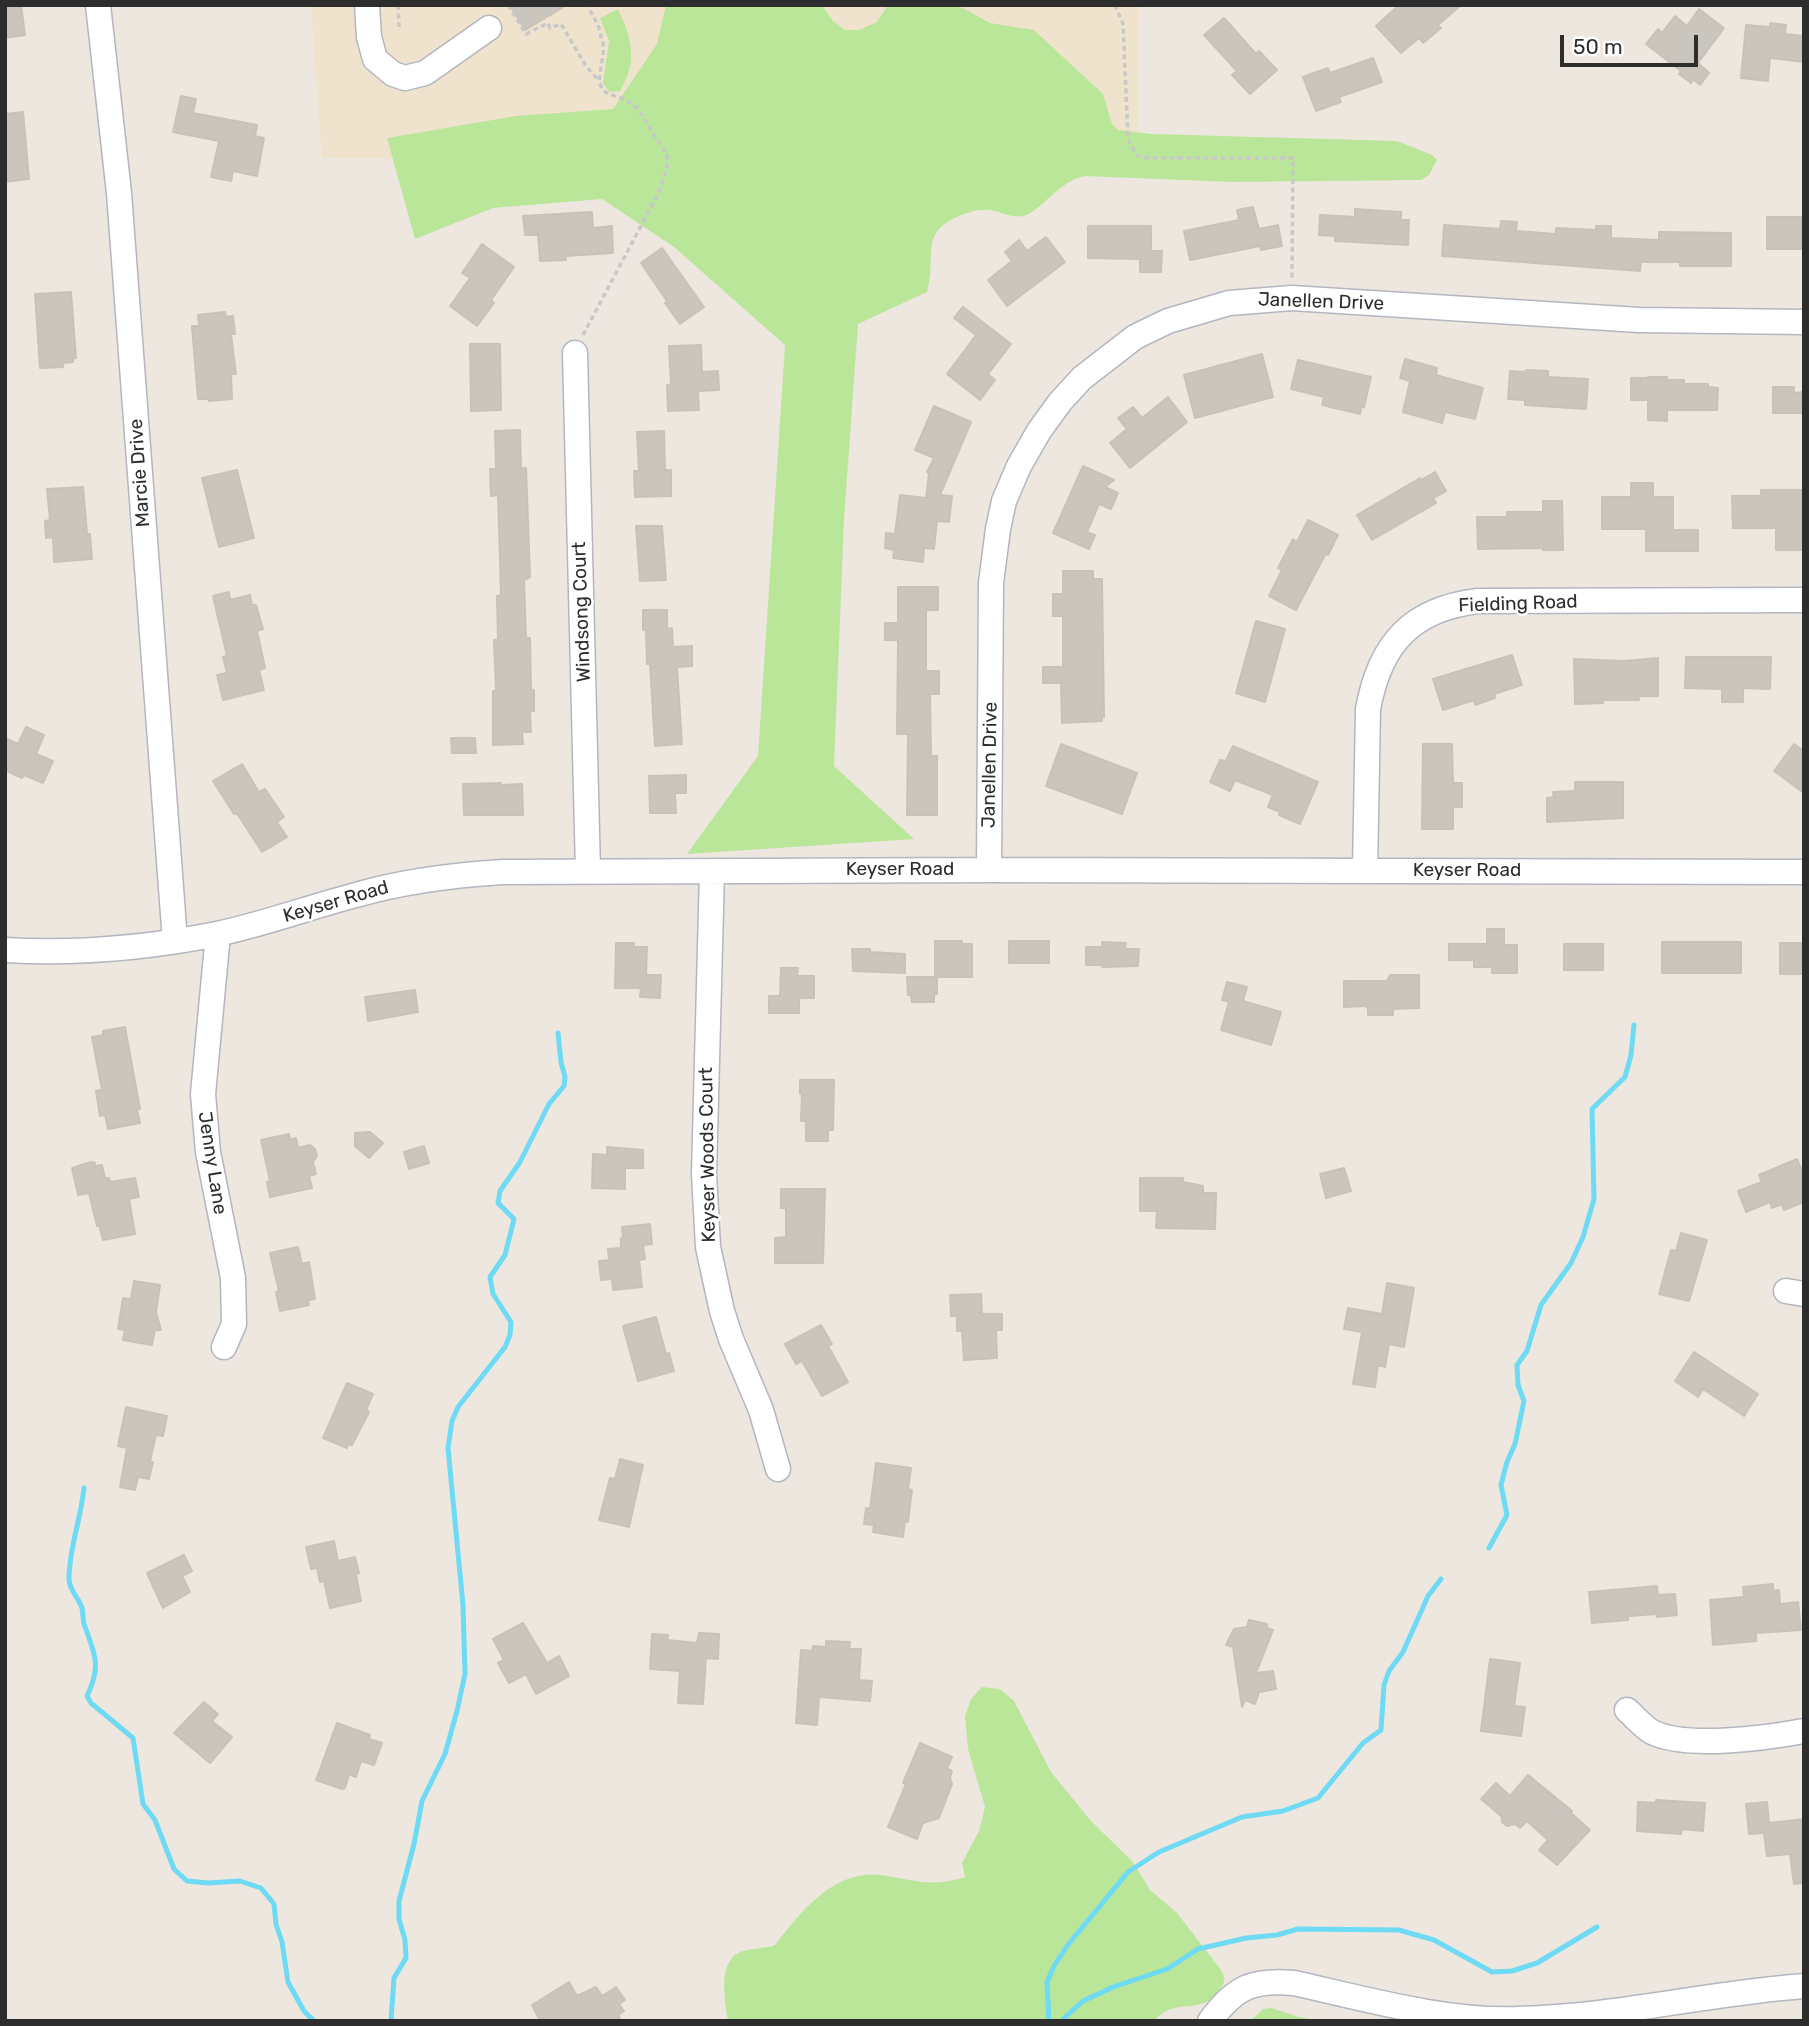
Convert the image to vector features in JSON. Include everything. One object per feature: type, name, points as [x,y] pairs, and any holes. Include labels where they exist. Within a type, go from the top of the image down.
[{"type":"street","name":"Marcie Drive","points":[[98,5],[119,193],[175,941]]},
{"type":"street","points":[[367,5],[369,37],[375,59],[393,74],[405,78],[425,73],[489,27]]},
{"type":"street","name":"Janellen Drive","points":[[989,870],[991,583],[993,556],[1004,501],[1019,466],[1060,402],[1082,378],[1135,337],[1168,321],[1229,303],[1292,298],[1639,320],[1804,322]]},
{"type":"street","name":"Windsong Court","points":[[575,353],[588,871]]},
{"type":"street","name":"Fielding Road","points":[[1365,871],[1368,709],[1373,685],[1379,666],[1398,638],[1424,618],[1442,608],[1478,601],[1804,600]]},
{"type":"street","name":"Keyser Woods Court","points":[[712,871],[704,1174],[708,1247],[722,1311],[768,1429],[778,1469]]},
{"type":"street","name":"Keyser Road","points":[[5,950],[96,951],[175,941],[218,934],[357,894],[428,880],[503,872],[1804,872]]},
{"type":"street","name":"Jenny Lane","points":[[218,934],[203,1094],[203,1123],[233,1278],[234,1324],[224,1347]]},
{"type":"street","points":[[1627,1710],[1651,1732],[1680,1740],[1776,1736],[1804,1731]]},
{"type":"street","points":[[1210,2021],[1233,1994],[1252,1983],[1273,1981],[1473,2018],[1518,2020],[1632,2009],[1744,1991],[1804,1986]]},
{"type":"path","points":[[398,5],[399,27]]},
{"type":"path","points":[[508,5],[526,34],[548,23],[550,28],[561,24],[602,89],[608,94],[625,99],[638,109],[667,155],[667,169],[658,194],[589,320],[575,353]]},
{"type":"path","points":[[587,5],[598,25],[604,47],[599,81]]},
{"type":"path","points":[[1115,5],[1124,31],[1123,76],[1128,139],[1137,155],[1147,158],[1293,158],[1292,284]]},
{"type":"shaded area","points":[[311,5],[1139,5],[1138,159],[322,158]]},
{"type":"green space","points":[[666,5],[822,5],[833,21],[845,30],[859,30],[877,22],[888,5],[963,8],[990,23],[1034,30],[1103,94],[1112,124],[1118,130],[1152,134],[1397,141],[1432,155],[1437,160],[1429,175],[1421,180],[1232,182],[1085,176],[1067,183],[1026,215],[980,210],[945,223],[933,239],[927,292],[858,324],[844,520],[834,766],[914,839],[687,854],[758,756],[785,345],[674,247],[602,199],[493,208],[415,239],[387,138],[516,116],[613,109],[657,44]]},
{"type":"green space","points":[[618,9],[630,40],[631,60],[620,91],[609,92],[603,83],[609,41],[600,18]]},
{"type":"green space","points":[[982,1687],[1000,1689],[1014,1701],[1051,1772],[1091,1821],[1132,1861],[1150,1890],[1177,1913],[1221,1970],[1224,1980],[1220,1989],[1202,2004],[1174,2008],[1153,2021],[728,2021],[724,1983],[728,1964],[733,1957],[740,1952],[774,1946],[807,1907],[833,1886],[864,1875],[932,1883],[965,1877],[962,1863],[979,1831],[985,1807],[968,1749],[965,1716],[971,1699]]},
{"type":"green space","points":[[1271,2008],[1320,2021],[1250,2021],[1263,2009]]},
{"type":"building","points":[[5,5],[21,5],[25,35],[5,38]]},
{"type":"building","points":[[510,5],[567,5],[525,30]]},
{"type":"building","points":[[1399,5],[1461,5],[1438,25],[1441,28],[1423,43],[1419,38],[1401,53],[1376,26]]},
{"type":"building","points":[[1699,9],[1724,28],[1698,63],[1709,73],[1700,85],[1693,79],[1691,83],[1679,74],[1681,71],[1646,44],[1658,29],[1662,33],[1675,16],[1687,26]]},
{"type":"building","points":[[1224,18],[1256,54],[1259,51],[1277,70],[1250,94],[1232,75],[1237,71],[1204,35]]},
{"type":"building","points":[[1770,23],[1786,25],[1785,34],[1804,36],[1804,62],[1770,58],[1768,81],[1741,78],[1746,25],[1770,27]]},
{"type":"building","points":[[1373,58],[1382,82],[1339,97],[1341,102],[1316,111],[1303,77],[1328,68],[1330,73]]},
{"type":"building","points":[[181,96],[196,99],[193,113],[257,125],[255,136],[264,138],[257,176],[233,171],[231,181],[211,177],[219,141],[173,132]]},
{"type":"building","points":[[23,112],[29,179],[5,182],[5,114]]},
{"type":"building","points":[[1253,207],[1259,229],[1278,225],[1282,246],[1261,250],[1260,246],[1190,260],[1184,231],[1239,220],[1237,210]]},
{"type":"building","points":[[1355,209],[1401,212],[1401,220],[1409,220],[1408,245],[1335,241],[1335,236],[1319,235],[1320,215],[1355,217]]},
{"type":"building","points":[[592,212],[593,228],[612,226],[613,253],[565,256],[566,260],[540,261],[538,233],[525,235],[523,216]]},
{"type":"building","points":[[1767,217],[1804,217],[1804,249],[1767,249]]},
{"type":"building","points":[[1501,221],[1517,222],[1516,231],[1556,234],[1556,228],[1596,230],[1596,226],[1611,226],[1611,238],[1659,240],[1659,232],[1731,233],[1731,266],[1680,266],[1680,262],[1641,262],[1640,271],[1442,256],[1444,225],[1500,229]]},
{"type":"building","points":[[1088,226],[1151,226],[1151,251],[1162,251],[1161,272],[1140,272],[1140,259],[1088,258]]},
{"type":"building","points":[[1046,237],[1065,262],[1007,306],[988,280],[1012,261],[1005,252],[1019,240],[1027,251]]},
{"type":"building","points":[[482,244],[514,267],[491,300],[494,303],[477,326],[450,306],[470,278],[462,273]]},
{"type":"building","points":[[662,248],[704,307],[680,324],[641,263]]},
{"type":"building","points":[[71,292],[76,358],[73,358],[73,362],[63,363],[63,367],[40,368],[35,294]]},
{"type":"building","points":[[963,307],[1011,344],[988,374],[995,380],[980,400],[947,374],[976,335],[954,318]]},
{"type":"building","points":[[225,312],[226,317],[233,316],[235,334],[231,334],[236,374],[231,374],[232,399],[198,399],[192,326],[199,326],[198,315]]},
{"type":"building","points":[[470,344],[500,344],[501,410],[471,411]]},
{"type":"building","points":[[701,345],[702,372],[718,371],[719,390],[698,391],[699,410],[668,411],[667,385],[671,385],[669,346]]},
{"type":"building","points":[[1262,354],[1273,397],[1195,418],[1184,375]]},
{"type":"building","points":[[1405,359],[1437,368],[1436,375],[1483,388],[1475,419],[1445,412],[1442,423],[1403,412],[1410,381],[1400,378]]},
{"type":"building","points":[[1298,360],[1371,377],[1360,414],[1322,405],[1324,397],[1291,389]]},
{"type":"building","points":[[1510,371],[1548,371],[1548,377],[1588,379],[1586,409],[1525,405],[1525,400],[1508,399]]},
{"type":"building","points":[[1667,377],[1667,380],[1684,380],[1684,384],[1708,384],[1708,387],[1718,388],[1717,410],[1667,410],[1667,421],[1648,420],[1648,400],[1631,400],[1631,378]]},
{"type":"building","points":[[1773,387],[1794,387],[1794,393],[1804,392],[1804,413],[1773,413]]},
{"type":"building","points":[[1168,397],[1187,422],[1130,468],[1110,443],[1127,429],[1118,418],[1133,407],[1142,418]]},
{"type":"building","points":[[934,406],[971,422],[940,495],[952,496],[949,522],[937,521],[934,549],[924,548],[923,562],[893,558],[894,550],[885,548],[886,533],[895,534],[900,495],[926,498],[927,472],[934,458],[915,450]]},
{"type":"building","points":[[520,430],[521,468],[526,468],[530,577],[524,580],[526,638],[530,638],[534,711],[530,711],[531,732],[522,732],[523,744],[493,745],[493,691],[496,691],[494,640],[498,640],[497,596],[501,595],[498,495],[491,496],[490,469],[496,469],[495,431]]},
{"type":"building","points":[[664,431],[665,470],[671,470],[671,496],[635,497],[634,471],[639,471],[637,432]]},
{"type":"building","points":[[1083,466],[1114,480],[1105,487],[1118,493],[1111,509],[1099,504],[1087,532],[1095,535],[1089,549],[1053,533]]},
{"type":"building","points":[[237,470],[254,538],[219,547],[202,478]]},
{"type":"building","points":[[1435,472],[1446,491],[1433,498],[1436,503],[1372,540],[1357,515]]},
{"type":"building","points":[[1631,483],[1653,483],[1653,497],[1673,497],[1673,530],[1698,530],[1698,551],[1646,551],[1646,529],[1602,529],[1602,497],[1631,497]]},
{"type":"building","points":[[83,487],[92,559],[54,562],[53,537],[46,538],[45,521],[50,520],[47,489]]},
{"type":"building","points":[[1761,490],[1802,490],[1804,550],[1776,550],[1776,528],[1733,528],[1732,496],[1761,496]]},
{"type":"building","points":[[1543,501],[1562,501],[1563,550],[1478,549],[1477,517],[1507,517],[1507,512],[1543,512]]},
{"type":"building","points":[[1308,520],[1338,535],[1296,610],[1269,596],[1282,570],[1278,568],[1293,539],[1297,542]]},
{"type":"building","points":[[636,526],[662,526],[666,580],[640,581]]},
{"type":"building","points":[[1063,571],[1093,571],[1093,579],[1102,579],[1102,721],[1062,723],[1061,683],[1043,683],[1043,667],[1063,667],[1063,616],[1053,616],[1053,594],[1063,594]]},
{"type":"building","points":[[898,587],[938,587],[938,610],[926,610],[926,671],[939,671],[939,694],[930,694],[931,756],[937,756],[937,815],[907,815],[908,734],[897,734],[898,640],[885,640],[885,623],[898,623]]},
{"type":"building","points":[[229,592],[230,600],[250,595],[252,605],[256,605],[263,629],[257,631],[265,668],[259,670],[264,690],[223,700],[217,675],[227,673],[223,657],[227,656],[213,596]]},
{"type":"building","points":[[643,610],[667,610],[667,629],[672,628],[673,647],[692,646],[692,666],[677,667],[682,744],[655,746],[650,664],[647,664]]},
{"type":"building","points":[[1256,621],[1285,629],[1265,702],[1236,693]]},
{"type":"building","points":[[1512,655],[1522,685],[1494,694],[1495,698],[1475,705],[1474,700],[1443,710],[1433,679]]},
{"type":"building","points":[[1686,657],[1771,657],[1770,689],[1743,688],[1743,702],[1722,702],[1722,689],[1685,688]]},
{"type":"building","points":[[1658,658],[1658,696],[1638,696],[1639,700],[1603,700],[1603,703],[1575,704],[1574,659],[1625,661]]},
{"type":"building","points":[[26,727],[44,735],[36,754],[53,761],[43,783],[5,770],[5,738],[18,744]]},
{"type":"building","points":[[451,738],[475,738],[476,753],[452,753]]},
{"type":"building","points":[[1061,744],[1137,773],[1122,814],[1046,786]]},
{"type":"building","points":[[1423,744],[1452,744],[1453,783],[1462,783],[1462,807],[1453,807],[1453,829],[1422,829]]},
{"type":"building","points":[[1794,744],[1804,751],[1804,793],[1774,771]]},
{"type":"building","points":[[1233,746],[1318,782],[1300,824],[1268,807],[1273,795],[1235,780],[1230,791],[1210,782],[1220,760],[1226,761]]},
{"type":"building","points":[[242,764],[259,792],[265,789],[284,817],[277,822],[287,837],[262,852],[213,781]]},
{"type":"building","points":[[686,775],[686,793],[675,793],[676,813],[650,813],[649,776]]},
{"type":"building","points":[[1575,782],[1623,782],[1623,818],[1547,822],[1547,798],[1554,797],[1553,792],[1575,791]]},
{"type":"building","points":[[463,784],[522,784],[523,815],[464,815]]},
{"type":"building","points":[[1487,929],[1504,929],[1504,945],[1517,945],[1517,973],[1492,973],[1492,967],[1474,967],[1474,960],[1449,960],[1449,944],[1487,944]]},
{"type":"building","points":[[935,941],[962,941],[962,944],[972,944],[972,977],[935,977]]},
{"type":"building","points":[[1009,941],[1049,941],[1049,963],[1009,963]]},
{"type":"building","points":[[1102,942],[1126,943],[1125,949],[1139,949],[1138,966],[1086,965],[1086,947],[1102,947]]},
{"type":"building","points":[[1662,942],[1741,942],[1741,973],[1662,973]]},
{"type":"building","points":[[616,943],[634,943],[634,947],[647,947],[646,975],[661,975],[660,998],[640,997],[641,988],[615,988]]},
{"type":"building","points":[[1780,943],[1804,943],[1804,974],[1780,974]]},
{"type":"building","points":[[1564,944],[1603,944],[1603,970],[1564,970]]},
{"type":"building","points":[[852,949],[905,954],[905,973],[853,971]]},
{"type":"building","points":[[781,968],[798,968],[797,976],[814,976],[814,998],[799,998],[799,1013],[769,1013],[769,996],[780,996]]},
{"type":"building","points":[[1390,975],[1419,975],[1419,1008],[1393,1009],[1393,1015],[1368,1015],[1366,1006],[1344,1007],[1344,981],[1387,981]]},
{"type":"building","points":[[907,977],[937,977],[934,1002],[912,1002],[911,995],[908,995]]},
{"type":"building","points":[[1227,982],[1247,987],[1243,1001],[1281,1012],[1271,1045],[1221,1030],[1229,1002],[1222,1000]]},
{"type":"building","points":[[415,990],[418,1012],[368,1021],[365,997]]},
{"type":"building","points":[[125,1027],[140,1109],[137,1109],[140,1123],[108,1129],[105,1115],[100,1116],[96,1091],[102,1090],[92,1037],[103,1035],[103,1031]]},
{"type":"building","points":[[800,1080],[834,1080],[833,1130],[828,1130],[828,1141],[806,1141],[806,1121],[801,1121]]},
{"type":"building","points":[[370,1132],[383,1143],[369,1158],[355,1146],[355,1133]]},
{"type":"building","points":[[289,1134],[290,1140],[296,1138],[298,1148],[310,1145],[315,1149],[317,1156],[313,1162],[316,1174],[309,1176],[312,1188],[270,1197],[267,1182],[270,1181],[261,1140]]},
{"type":"building","points":[[424,1146],[429,1163],[409,1169],[404,1152]]},
{"type":"building","points":[[607,1147],[643,1150],[643,1168],[625,1168],[625,1189],[592,1188],[593,1154],[607,1155]]},
{"type":"building","points":[[1797,1159],[1804,1176],[1804,1202],[1784,1210],[1782,1204],[1772,1208],[1770,1202],[1746,1212],[1738,1191],[1762,1182],[1759,1175]]},
{"type":"building","points":[[95,1163],[95,1166],[102,1165],[105,1178],[109,1178],[110,1182],[135,1178],[139,1197],[129,1199],[135,1234],[103,1240],[89,1193],[78,1195],[72,1168]]},
{"type":"building","points":[[1344,1168],[1351,1191],[1326,1198],[1320,1174]]},
{"type":"building","points":[[1140,1178],[1183,1178],[1183,1182],[1203,1186],[1203,1193],[1216,1193],[1215,1229],[1156,1228],[1157,1211],[1140,1211]]},
{"type":"building","points":[[781,1189],[825,1189],[823,1263],[775,1263],[775,1238],[786,1237],[786,1208],[781,1208]]},
{"type":"building","points":[[650,1224],[652,1244],[643,1245],[645,1259],[639,1260],[642,1287],[613,1290],[612,1279],[601,1280],[599,1261],[609,1260],[608,1249],[621,1248],[622,1227]]},
{"type":"building","points":[[1681,1233],[1707,1240],[1689,1301],[1659,1294],[1671,1250],[1676,1251]]},
{"type":"building","points":[[298,1247],[302,1264],[309,1262],[315,1299],[308,1300],[309,1305],[280,1311],[276,1292],[279,1291],[270,1253]]},
{"type":"building","points":[[134,1281],[160,1285],[156,1312],[161,1330],[155,1330],[152,1345],[123,1340],[125,1330],[118,1329],[123,1298],[131,1299]]},
{"type":"building","points":[[1387,1283],[1414,1288],[1404,1347],[1389,1344],[1385,1367],[1378,1365],[1375,1387],[1353,1384],[1362,1332],[1344,1329],[1348,1308],[1382,1314]]},
{"type":"building","points":[[981,1294],[982,1314],[1002,1314],[1002,1330],[996,1330],[997,1358],[964,1360],[962,1331],[957,1331],[957,1316],[951,1316],[950,1295]]},
{"type":"building","points":[[656,1317],[666,1354],[669,1353],[674,1371],[638,1381],[623,1326]]},
{"type":"building","points":[[821,1325],[832,1344],[828,1346],[848,1382],[822,1396],[802,1361],[796,1364],[785,1344]]},
{"type":"building","points":[[1694,1352],[1758,1394],[1744,1416],[1703,1389],[1698,1397],[1675,1381]]},
{"type":"building","points":[[347,1383],[373,1394],[366,1410],[369,1412],[352,1445],[348,1444],[347,1448],[323,1438]]},
{"type":"building","points":[[126,1407],[167,1416],[163,1436],[156,1435],[149,1479],[138,1477],[135,1490],[120,1487],[127,1448],[118,1446]]},
{"type":"building","points":[[620,1459],[643,1465],[629,1527],[599,1520],[610,1478],[615,1479]]},
{"type":"building","points":[[876,1463],[911,1468],[908,1489],[912,1490],[903,1537],[873,1532],[874,1525],[864,1524],[866,1508],[870,1509]]},
{"type":"building","points":[[334,1541],[338,1561],[355,1557],[361,1601],[330,1608],[324,1581],[320,1582],[317,1568],[311,1569],[306,1547]]},
{"type":"building","points":[[184,1555],[192,1571],[182,1576],[190,1592],[163,1608],[147,1573]]},
{"type":"building","points":[[1773,1584],[1773,1591],[1779,1590],[1780,1604],[1798,1602],[1801,1630],[1756,1633],[1756,1641],[1713,1645],[1710,1600],[1744,1597],[1743,1587]]},
{"type":"building","points":[[1657,1586],[1658,1595],[1675,1594],[1677,1615],[1628,1616],[1628,1620],[1592,1623],[1589,1592]]},
{"type":"building","points":[[1249,1620],[1267,1624],[1267,1628],[1273,1630],[1256,1673],[1273,1671],[1276,1689],[1259,1692],[1255,1704],[1245,1700],[1242,1707],[1233,1647],[1226,1645],[1234,1629],[1247,1627]]},
{"type":"building","points":[[523,1623],[547,1663],[559,1656],[569,1676],[536,1694],[526,1674],[509,1683],[498,1663],[504,1660],[493,1639]]},
{"type":"building","points":[[699,1633],[719,1634],[718,1659],[706,1658],[703,1704],[678,1703],[680,1671],[650,1669],[652,1634],[668,1635],[667,1640],[697,1643]]},
{"type":"building","points":[[826,1641],[850,1642],[849,1649],[861,1649],[859,1680],[872,1681],[870,1701],[819,1697],[817,1725],[796,1723],[801,1650],[812,1651],[813,1646],[826,1647]]},
{"type":"building","points":[[1490,1659],[1520,1663],[1514,1706],[1525,1707],[1521,1736],[1481,1731]]},
{"type":"building","points":[[204,1702],[218,1714],[212,1721],[232,1737],[210,1763],[174,1733]]},
{"type":"building","points":[[337,1723],[370,1735],[369,1739],[382,1743],[374,1765],[361,1761],[356,1777],[349,1774],[345,1788],[342,1789],[316,1780]]},
{"type":"building","points":[[920,1743],[952,1757],[947,1768],[952,1771],[952,1784],[939,1818],[923,1823],[917,1839],[888,1827]]},
{"type":"building","points":[[1528,1775],[1572,1811],[1571,1813],[1590,1830],[1557,1865],[1539,1850],[1548,1840],[1527,1821],[1520,1828],[1515,1824],[1507,1826],[1502,1822],[1502,1817],[1481,1799],[1496,1783],[1510,1796]]},
{"type":"building","points":[[1656,1800],[1705,1803],[1703,1831],[1682,1829],[1681,1834],[1637,1831],[1638,1802],[1656,1803]]},
{"type":"building","points":[[1767,1802],[1769,1823],[1804,1819],[1804,1883],[1794,1884],[1790,1854],[1767,1856],[1764,1833],[1749,1834],[1746,1804]]},
{"type":"building","points":[[569,1982],[577,1996],[596,1987],[602,1996],[616,1987],[625,2000],[619,2004],[624,2011],[618,2015],[621,2021],[540,2021],[532,2005]]},
{"type":"waterway","points":[[1489,1548],[1507,1515],[1501,1485],[1515,1444],[1524,1401],[1518,1385],[1517,1365],[1527,1351],[1541,1305],[1571,1263],[1583,1237],[1594,1199],[1592,1109],[1625,1077],[1631,1055],[1634,1025]]},
{"type":"waterway","points":[[391,2021],[394,1978],[406,1958],[405,1940],[399,1919],[399,1901],[422,1801],[445,1754],[465,1674],[463,1605],[448,1448],[452,1421],[458,1407],[505,1347],[510,1335],[511,1322],[493,1294],[490,1277],[505,1255],[514,1219],[498,1203],[500,1191],[520,1162],[549,1104],[564,1086],[558,1033]]},
{"type":"waterway","points":[[84,1488],[69,1579],[82,1608],[95,1660],[96,1668],[87,1696],[91,1703],[133,1738],[143,1804],[155,1820],[174,1869],[187,1881],[240,1881],[261,1888],[274,1904],[288,1982],[304,2011],[314,2021]]},
{"type":"waterway","points":[[1049,2021],[1047,1982],[1054,1966],[1067,1946],[1128,1872],[1159,1852],[1242,1817],[1283,1811],[1318,1798],[1363,1743],[1381,1730],[1384,1685],[1389,1671],[1403,1652],[1428,1596],[1441,1579]]},
{"type":"waterway","points":[[1061,2021],[1083,2001],[1113,1987],[1167,1969],[1198,1949],[1246,1938],[1277,1935],[1298,1929],[1399,1930],[1434,1940],[1492,1972],[1512,1971],[1537,1963],[1597,1927]]}]
